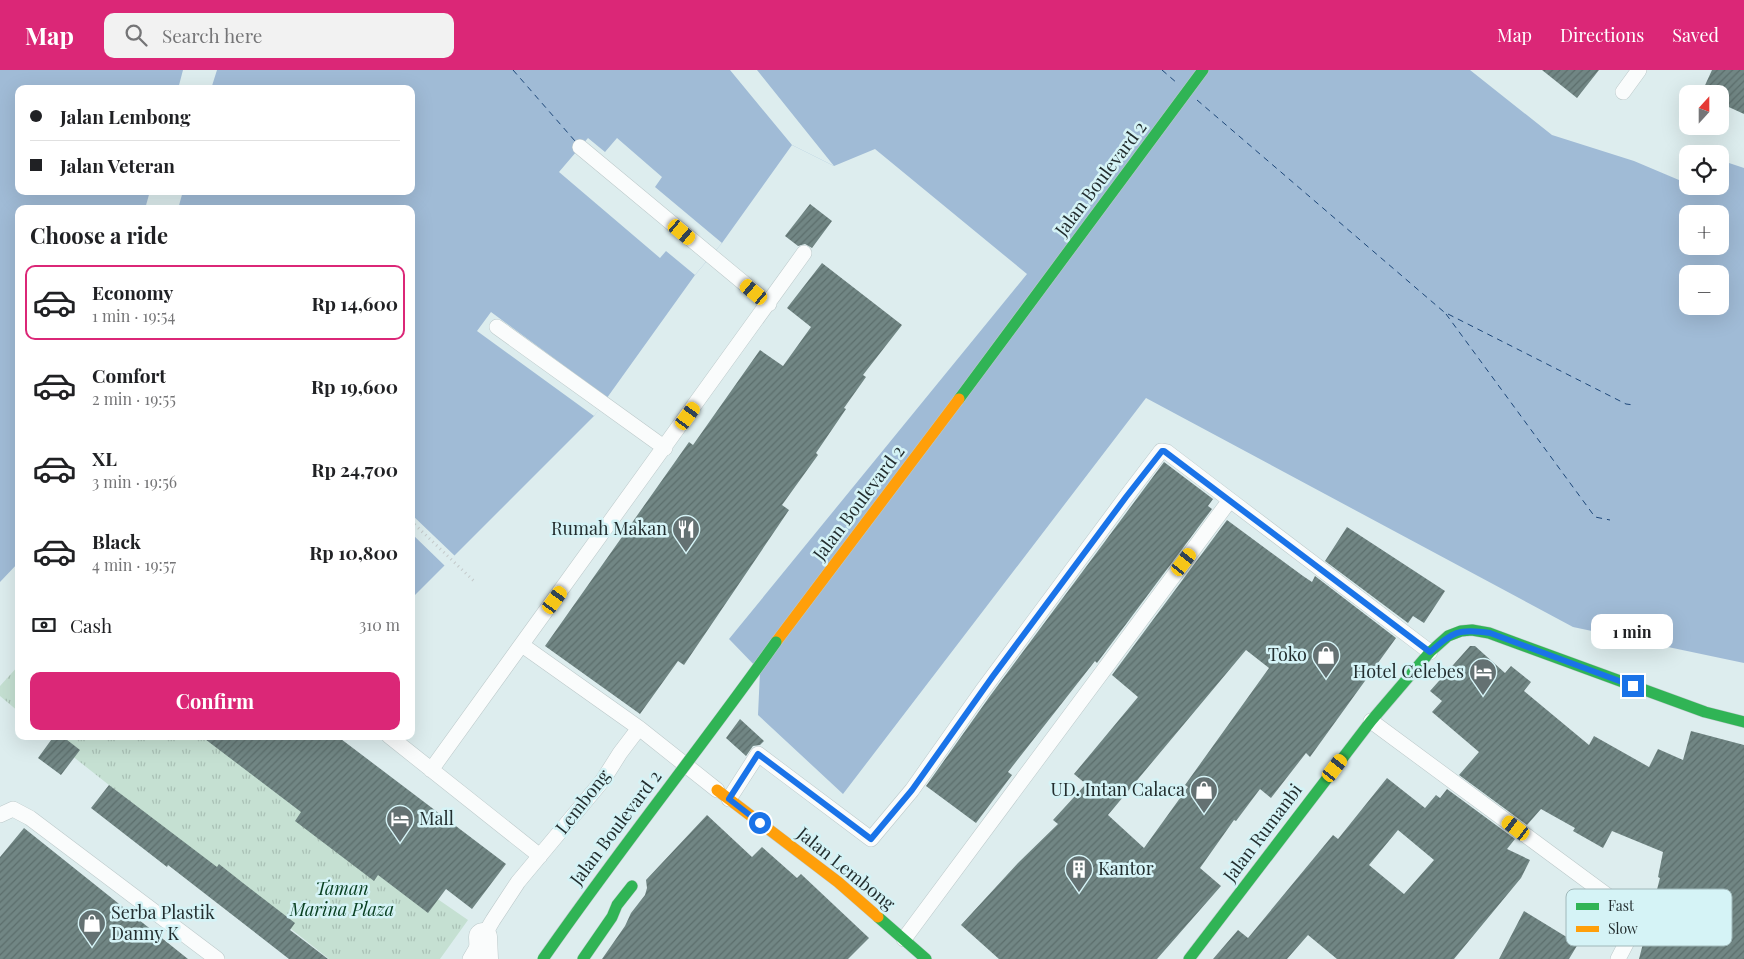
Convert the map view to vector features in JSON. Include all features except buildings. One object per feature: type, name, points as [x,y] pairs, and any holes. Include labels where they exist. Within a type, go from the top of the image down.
[{"type":"main road","name":"Jalan Boulevard 2","points":[[543,959],[595,884],[726,712],[776,642],[1203,70]]},
{"type":"main road","name":"Jalan Rumanbi","points":[[1189,959],[1371,721],[1430,652],[1448,636],[1460,631],[1472,630],[1490,633],[1705,712],[1744,722]]},
{"type":"main road","name":"Jalan Lembong","points":[[723,795],[838,882],[926,959]]},
{"type":"main road","points":[[583,959],[612,917],[617,905],[632,886]]},
{"type":"lane","points":[[1623,92],[1639,70]]},
{"type":"lane","points":[[580,148],[769,304]]},
{"type":"lane","points":[[431,770],[804,253]]},
{"type":"lane","points":[[497,327],[664,448]]},
{"type":"lane","points":[[522,645],[639,728],[723,795],[758,754],[871,839],[912,790],[1126,497],[1162,451],[1167,452],[1430,652]]},
{"type":"lane","points":[[904,939],[1230,500]]},
{"type":"lane","points":[[1371,721],[1598,889]]},
{"type":"lane","name":"Lembong","points":[[479,952],[518,882],[603,780],[620,752],[639,728]]},
{"type":"lane","points":[[394,740],[540,856]]},
{"type":"lane","points":[[0,815],[13,809],[30,818],[217,959]]},
{"type":"lane","points":[[1618,959],[1625,946]]},
{"type":"path","points":[[415,525],[476,583]]},
{"type":"green space","points":[[15,669],[15,709],[0,696],[0,686]]},
{"type":"green space","name":"Taman Marina Plaza","points":[[52,740],[207,740],[468,920],[440,959],[329,959]]},
{"type":"water","points":[[0,70],[1470,70],[1552,135],[1634,161],[1679,180],[1679,195],[1729,195],[1729,163],[1744,168],[1744,663],[1573,627],[1146,398],[843,794],[758,715],[760,671],[729,639],[1027,274],[875,149],[834,166],[792,145],[722,243],[695,275],[594,416],[415,595],[415,205],[15,205],[15,566],[0,582]]},
{"type":"pier","points":[[183,70],[217,70],[212,85],[179,85]]},
{"type":"pier","points":[[730,70],[757,70],[834,166],[792,145]]},
{"type":"pier","points":[[588,138],[605,152],[617,138],[662,177],[655,187],[722,243],[695,275],[666,251],[660,258],[559,172]]},
{"type":"pier","points":[[149,195],[182,195],[179,205],[146,205]]},
{"type":"pier","points":[[491,312],[608,398],[594,416],[477,331]]},
{"type":"pier","points":[[415,518],[455,556],[445,566],[415,537]]},
{"type":"ferry route","points":[[513,70],[575,141]]},
{"type":"ferry route","points":[[1162,70],[1177,83]]},
{"type":"ferry route","points":[[1197,100],[1444,312],[1626,404],[1634,405]]},
{"type":"ferry route","points":[[1446,314],[1595,517],[1610,520]]},
{"type":"traffic: fast","points":[[959,399],[1203,70]]},
{"type":"traffic: fast","points":[[1189,959],[1371,721],[1430,652],[1448,636],[1461,631],[1472,630],[1489,633],[1705,712],[1744,722]]},
{"type":"traffic: fast","points":[[543,959],[776,642]]},
{"type":"traffic: fast","points":[[583,959],[612,917],[617,905],[632,886]]},
{"type":"traffic: fast","points":[[878,917],[926,959]]},
{"type":"traffic: slow","points":[[776,642],[959,399]]},
{"type":"traffic: slow","points":[[717,790],[838,882],[878,917]]},
{"type":"place","name":"Rumah Makan","points":[[686,553]]},
{"type":"place","name":"Toko","points":[[1326,679]]},
{"type":"place","name":"Hotel Celebes","points":[[1483,696]]},
{"type":"place","name":"UD. Intan Calaca","points":[[1204,814]]},
{"type":"place","name":"Mall","points":[[400,843]]},
{"type":"place","name":"Kantor","points":[[1079,893]]},
{"type":"place","name":"Serba Plastik Danny K","points":[[92,947]]},
{"type":"route","points":[[760,823],[729,799],[758,754],[871,839],[912,790],[982,691],[1162,451],[1167,452],[1180,461],[1430,652],[1448,636],[1460,631],[1472,630],[1490,633],[1633,686]]}]
